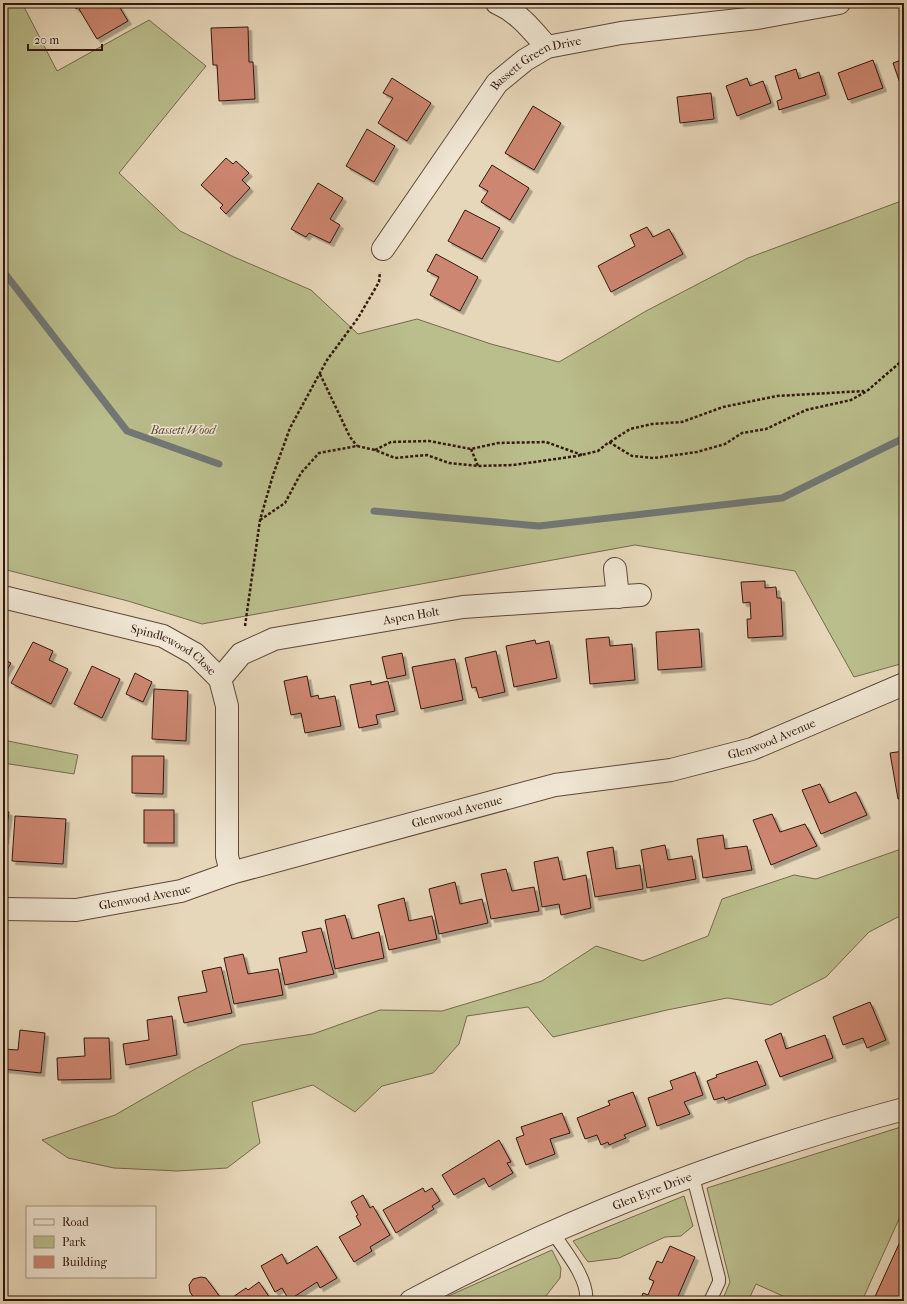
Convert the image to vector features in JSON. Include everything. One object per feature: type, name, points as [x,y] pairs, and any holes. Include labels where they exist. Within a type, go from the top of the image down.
[{"type":"street","points":[[497,3],[506,7],[527,24],[547,47]]},
{"type":"street","name":"Bassett Green Drive","points":[[383,249],[497,83],[525,60],[547,47],[620,33],[757,11],[839,3]]},
{"type":"street","points":[[615,568],[618,597]]},
{"type":"street","name":"Aspen Holt","points":[[220,679],[241,654],[274,639],[463,607],[640,595]]},
{"type":"street","name":"Spindlewood Close","points":[[3,597],[163,636],[195,654],[220,679],[227,706],[227,856],[231,873]]},
{"type":"street","name":"Glenwood Avenue","points":[[3,909],[76,910],[181,891],[231,873],[555,785],[671,770],[752,749],[904,684]]},
{"type":"street","name":"Glen Eyre Drive","points":[[411,1301],[457,1276],[553,1233],[693,1176],[798,1139],[904,1109]]},
{"type":"lane","points":[[693,1176],[719,1278],[719,1282],[710,1301]]},
{"type":"lane","points":[[553,1233],[577,1269],[584,1284],[586,1301]]},
{"type":"path","points":[[241,654],[260,520],[273,475],[290,428],[319,374],[327,360],[358,318],[379,282],[383,249]]},
{"type":"path","points":[[609,442],[632,456],[654,458],[697,452],[725,444],[742,432],[766,429],[806,410],[851,400],[867,391],[904,359]]},
{"type":"path","points":[[319,374],[350,437],[357,446]]},
{"type":"path","points":[[260,520],[285,503],[301,473],[319,453],[357,446],[375,450],[395,458],[427,455],[449,463],[478,466],[513,465],[583,455],[598,451],[609,442],[630,430],[652,424],[682,422],[723,407],[777,396],[867,391]]},
{"type":"path","points":[[375,450],[391,442],[429,441],[471,449],[498,443],[546,442],[583,455]]},
{"type":"path","points":[[471,449],[478,466]]},
{"type":"green space","name":"Bassett Wood","points":[[3,3],[22,3],[57,71],[149,20],[206,66],[119,173],[180,231],[234,257],[311,290],[358,334],[417,319],[491,344],[559,362],[646,311],[748,258],[904,200],[904,663],[854,677],[795,571],[635,545],[202,624],[128,601],[3,569]]},
{"type":"green space","points":[[3,740],[78,755],[74,774],[3,763]]},
{"type":"green space","points":[[904,848],[904,919],[898,917],[869,932],[826,977],[771,1005],[727,998],[667,1010],[553,1037],[528,1007],[467,1016],[459,1044],[433,1073],[382,1086],[355,1112],[313,1085],[252,1102],[260,1143],[227,1168],[178,1171],[114,1168],[68,1158],[42,1140],[115,1115],[195,1069],[241,1045],[313,1034],[380,1010],[442,1011],[542,981],[596,946],[643,961],[708,936],[722,899],[794,875],[816,879]]},
{"type":"green space","points":[[904,1126],[904,1208],[862,1301],[794,1301],[756,1284],[748,1301],[722,1301],[730,1282],[707,1188]]},
{"type":"green space","points":[[684,1196],[693,1226],[681,1236],[665,1237],[619,1258],[588,1262],[573,1241]]},
{"type":"green space","points":[[552,1250],[561,1268],[560,1278],[542,1301],[437,1301]]},
{"type":"building","points":[[72,3],[86,3],[76,9]]},
{"type":"building","points":[[88,3],[117,3],[128,21],[97,39],[79,9]]},
{"type":"building","points":[[248,27],[249,62],[253,62],[255,99],[219,101],[217,65],[213,65],[211,28]]},
{"type":"building","points":[[904,59],[904,89],[902,89],[893,63]]},
{"type":"building","points":[[873,60],[883,88],[848,100],[838,73]]},
{"type":"building","points":[[796,69],[799,79],[819,72],[826,95],[779,110],[777,101],[782,99],[775,76]]},
{"type":"building","points":[[392,78],[431,103],[407,141],[378,123],[393,98],[383,93]]},
{"type":"building","points":[[747,78],[750,86],[763,81],[771,103],[737,116],[726,86]]},
{"type":"building","points":[[711,93],[714,119],[680,123],[677,97]]},
{"type":"building","points":[[533,106],[561,123],[534,170],[505,153]]},
{"type":"building","points":[[367,129],[395,146],[374,182],[346,166]]},
{"type":"building","points":[[226,158],[233,164],[236,161],[249,173],[242,180],[250,188],[226,214],[220,208],[223,205],[201,185]]},
{"type":"building","points":[[492,165],[529,188],[510,220],[481,202],[488,191],[479,186]]},
{"type":"building","points":[[318,183],[343,198],[330,219],[340,225],[330,243],[309,233],[306,237],[291,229]]},
{"type":"building","points":[[465,210],[500,228],[482,259],[448,241]]},
{"type":"building","points":[[647,227],[653,237],[669,229],[683,254],[611,292],[598,266],[635,246],[630,235]]},
{"type":"building","points":[[436,254],[478,277],[460,311],[430,295],[439,277],[427,271]]},
{"type":"building","points":[[765,581],[765,588],[776,587],[777,598],[781,598],[783,636],[748,638],[747,619],[751,619],[750,602],[743,603],[741,582]]},
{"type":"building","points":[[699,629],[702,667],[658,670],[656,632]]},
{"type":"building","points":[[609,637],[610,646],[632,644],[635,680],[590,684],[586,639]]},
{"type":"building","points":[[535,640],[536,644],[549,641],[557,678],[514,687],[506,646]]},
{"type":"building","points":[[33,642],[53,651],[49,660],[68,669],[51,704],[11,683]]},
{"type":"building","points":[[496,651],[505,692],[479,698],[476,687],[472,688],[465,658]]},
{"type":"building","points":[[402,653],[406,675],[387,679],[382,657]]},
{"type":"building","points":[[3,659],[11,663],[3,677]]},
{"type":"building","points":[[455,659],[463,700],[421,709],[412,667]]},
{"type":"building","points":[[92,666],[120,679],[102,718],[74,704]]},
{"type":"building","points":[[135,673],[152,682],[143,702],[126,694]]},
{"type":"building","points":[[307,676],[311,697],[318,695],[319,699],[335,696],[341,726],[305,733],[301,713],[291,715],[284,681]]},
{"type":"building","points":[[371,681],[371,685],[388,681],[395,711],[376,715],[378,724],[359,728],[350,685]]},
{"type":"building","points":[[154,689],[188,691],[186,741],[152,739]]},
{"type":"building","points":[[904,751],[904,798],[898,799],[890,753]]},
{"type":"building","points":[[132,756],[164,756],[163,794],[132,793]]},
{"type":"building","points":[[820,784],[829,803],[856,792],[867,815],[821,834],[802,790]]},
{"type":"building","points":[[144,810],[174,810],[174,843],[144,843]]},
{"type":"building","points":[[3,811],[9,812],[5,841],[3,840]]},
{"type":"building","points":[[772,814],[780,832],[805,824],[817,846],[771,865],[753,820]]},
{"type":"building","points":[[15,816],[66,819],[63,864],[12,861]]},
{"type":"building","points":[[723,835],[725,849],[747,846],[752,870],[703,878],[697,839]]},
{"type":"building","points":[[665,845],[668,860],[692,856],[696,879],[647,888],[641,850]]},
{"type":"building","points":[[613,847],[616,869],[640,865],[643,889],[595,897],[587,852]]},
{"type":"building","points":[[558,857],[563,880],[586,875],[591,908],[561,915],[559,904],[542,907],[534,862]]},
{"type":"building","points":[[506,869],[512,891],[534,887],[539,911],[491,919],[481,874]]},
{"type":"building","points":[[455,882],[460,904],[482,899],[488,923],[439,934],[429,889]]},
{"type":"building","points":[[404,898],[409,921],[432,916],[437,939],[389,950],[378,905]]},
{"type":"building","points":[[345,915],[352,939],[379,932],[384,958],[335,969],[325,920]]},
{"type":"building","points":[[321,928],[334,974],[285,985],[279,958],[307,952],[302,932]]},
{"type":"building","points":[[243,954],[248,974],[278,969],[283,995],[234,1004],[224,958]]},
{"type":"building","points":[[221,967],[232,1013],[184,1023],[178,997],[207,992],[202,971]]},
{"type":"building","points":[[870,1002],[886,1040],[867,1048],[863,1038],[843,1045],[833,1017]]},
{"type":"building","points":[[172,1016],[177,1055],[126,1065],[123,1044],[149,1040],[147,1020]]},
{"type":"building","points":[[20,1030],[45,1033],[41,1073],[3,1069],[3,1049],[18,1050]]},
{"type":"building","points":[[781,1033],[786,1049],[825,1035],[833,1058],[780,1077],[765,1040]]},
{"type":"building","points":[[84,1038],[109,1038],[111,1079],[58,1080],[57,1058],[85,1056]]},
{"type":"building","points":[[757,1061],[766,1085],[725,1100],[724,1097],[714,1100],[707,1081],[717,1077],[716,1075]]},
{"type":"building","points":[[695,1072],[703,1095],[684,1102],[690,1114],[657,1126],[648,1098],[673,1089],[670,1081]]},
{"type":"building","points":[[633,1092],[646,1126],[624,1135],[626,1138],[609,1145],[608,1142],[601,1145],[597,1135],[585,1139],[577,1118],[610,1105],[608,1101]]},
{"type":"building","points":[[562,1113],[570,1133],[550,1139],[555,1154],[526,1165],[516,1138],[524,1135],[521,1127]]},
{"type":"building","points":[[499,1140],[511,1162],[507,1163],[513,1173],[489,1187],[484,1178],[454,1195],[442,1175]]},
{"type":"building","points":[[423,1188],[425,1192],[432,1188],[440,1201],[432,1206],[434,1209],[396,1233],[383,1210]]},
{"type":"building","points":[[363,1195],[370,1208],[373,1206],[390,1235],[370,1247],[372,1251],[354,1262],[339,1237],[361,1225],[356,1216],[358,1215],[351,1202]]},
{"type":"building","points":[[904,1233],[904,1301],[873,1301]]},
{"type":"building","points":[[317,1246],[337,1278],[320,1288],[317,1282],[289,1300],[282,1288],[275,1292],[261,1266],[282,1254],[287,1264]]},
{"type":"building","points":[[670,1246],[695,1257],[676,1301],[640,1301],[643,1293],[648,1295],[654,1281],[649,1279],[657,1261],[662,1263]]},
{"type":"building","points":[[201,1277],[206,1278],[223,1301],[196,1301],[190,1292],[189,1285],[193,1279]]},
{"type":"building","points":[[259,1282],[272,1301],[227,1301],[246,1288],[248,1290]]},
{"type":"waterway","points":[[3,271],[127,431],[219,464]]},
{"type":"waterway","points":[[374,511],[539,526],[782,498],[904,438]]}]
